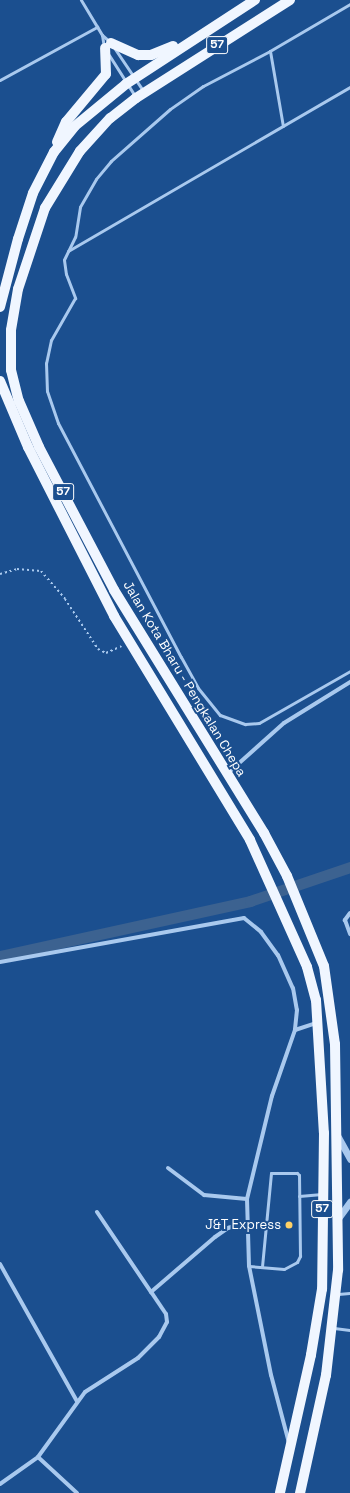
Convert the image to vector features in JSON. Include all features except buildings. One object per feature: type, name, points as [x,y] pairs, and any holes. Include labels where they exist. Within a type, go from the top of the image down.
[{"type":"main road","name":"57","points":[[0,307],[18,239],[33,193],[54,152],[80,121],[130,81],[197,36],[255,0]]},
{"type":"main road","name":"Jalan Kota Bharu - Pengkalan Chepa","points":[[290,0],[140,95],[110,118],[80,152],[45,208],[18,289],[11,330],[11,370],[19,401],[39,447],[114,590],[227,774],[287,876],[308,922],[324,966],[330,998],[335,1044],[339,1217],[336,1294],[326,1375],[300,1493]]},
{"type":"main road","points":[[54,152],[66,122],[106,74],[108,46],[135,54],[151,55],[197,36]]},
{"type":"main road","name":"Jalan Kota Bharu - Pengkalan Chepa","points":[[0,381],[28,447],[130,643],[250,840],[307,968],[318,1022],[324,1133],[322,1194],[322,1289],[311,1355],[291,1450],[280,1493]]},
{"type":"street","points":[[227,774],[284,723],[350,682]]},
{"type":"street","points":[[350,913],[345,920],[350,934]]},
{"type":"street","points":[[0,962],[244,918],[261,932],[278,955],[293,988],[297,1010],[295,1030],[272,1096],[247,1199],[247,1222],[249,1266],[271,1376],[291,1450]]},
{"type":"street","points":[[295,1030],[318,1022]]},
{"type":"street","points":[[337,1135],[350,1159]]},
{"type":"street","points":[[168,1168],[204,1195],[247,1199]]},
{"type":"street","points":[[339,1217],[350,1202]]},
{"type":"street","points":[[0,1484],[38,1457],[85,1392],[138,1358],[159,1338],[167,1322],[166,1314],[97,1212]]},
{"type":"street","points":[[151,1292],[215,1237],[228,1228],[247,1222]]},
{"type":"street","points":[[0,1264],[78,1401]]},
{"type":"street","points":[[38,1457],[77,1493]]},
{"type":"lane","points":[[81,0],[96,27],[140,95]]},
{"type":"lane","points":[[350,4],[270,51],[203,86],[170,109],[111,161],[86,195],[80,207],[75,237],[66,252],[64,266],[75,298],[51,340],[46,363],[48,391],[58,423],[198,688],[220,715],[245,724],[259,723],[350,671]]},
{"type":"lane","points":[[0,80],[96,27]]},
{"type":"lane","points":[[102,35],[140,95]]},
{"type":"lane","points":[[270,51],[283,126]]},
{"type":"lane","points":[[66,252],[350,87]]},
{"type":"lane","points":[[249,1266],[284,1269],[297,1262],[300,1256],[299,1175],[297,1173],[271,1173],[262,1267]]},
{"type":"lane","points":[[299,1196],[322,1194]]},
{"type":"lane","points":[[336,1294],[350,1293]]},
{"type":"lane","points":[[332,1328],[350,1330]]},
{"type":"path","points":[[0,574],[17,569],[41,571],[65,599],[98,649],[106,653],[130,643]]},
{"type":"waterway","points":[[0,956],[250,901],[350,867]]},
{"type":"place","name":"J&T Express","points":[[289,1225]]}]
